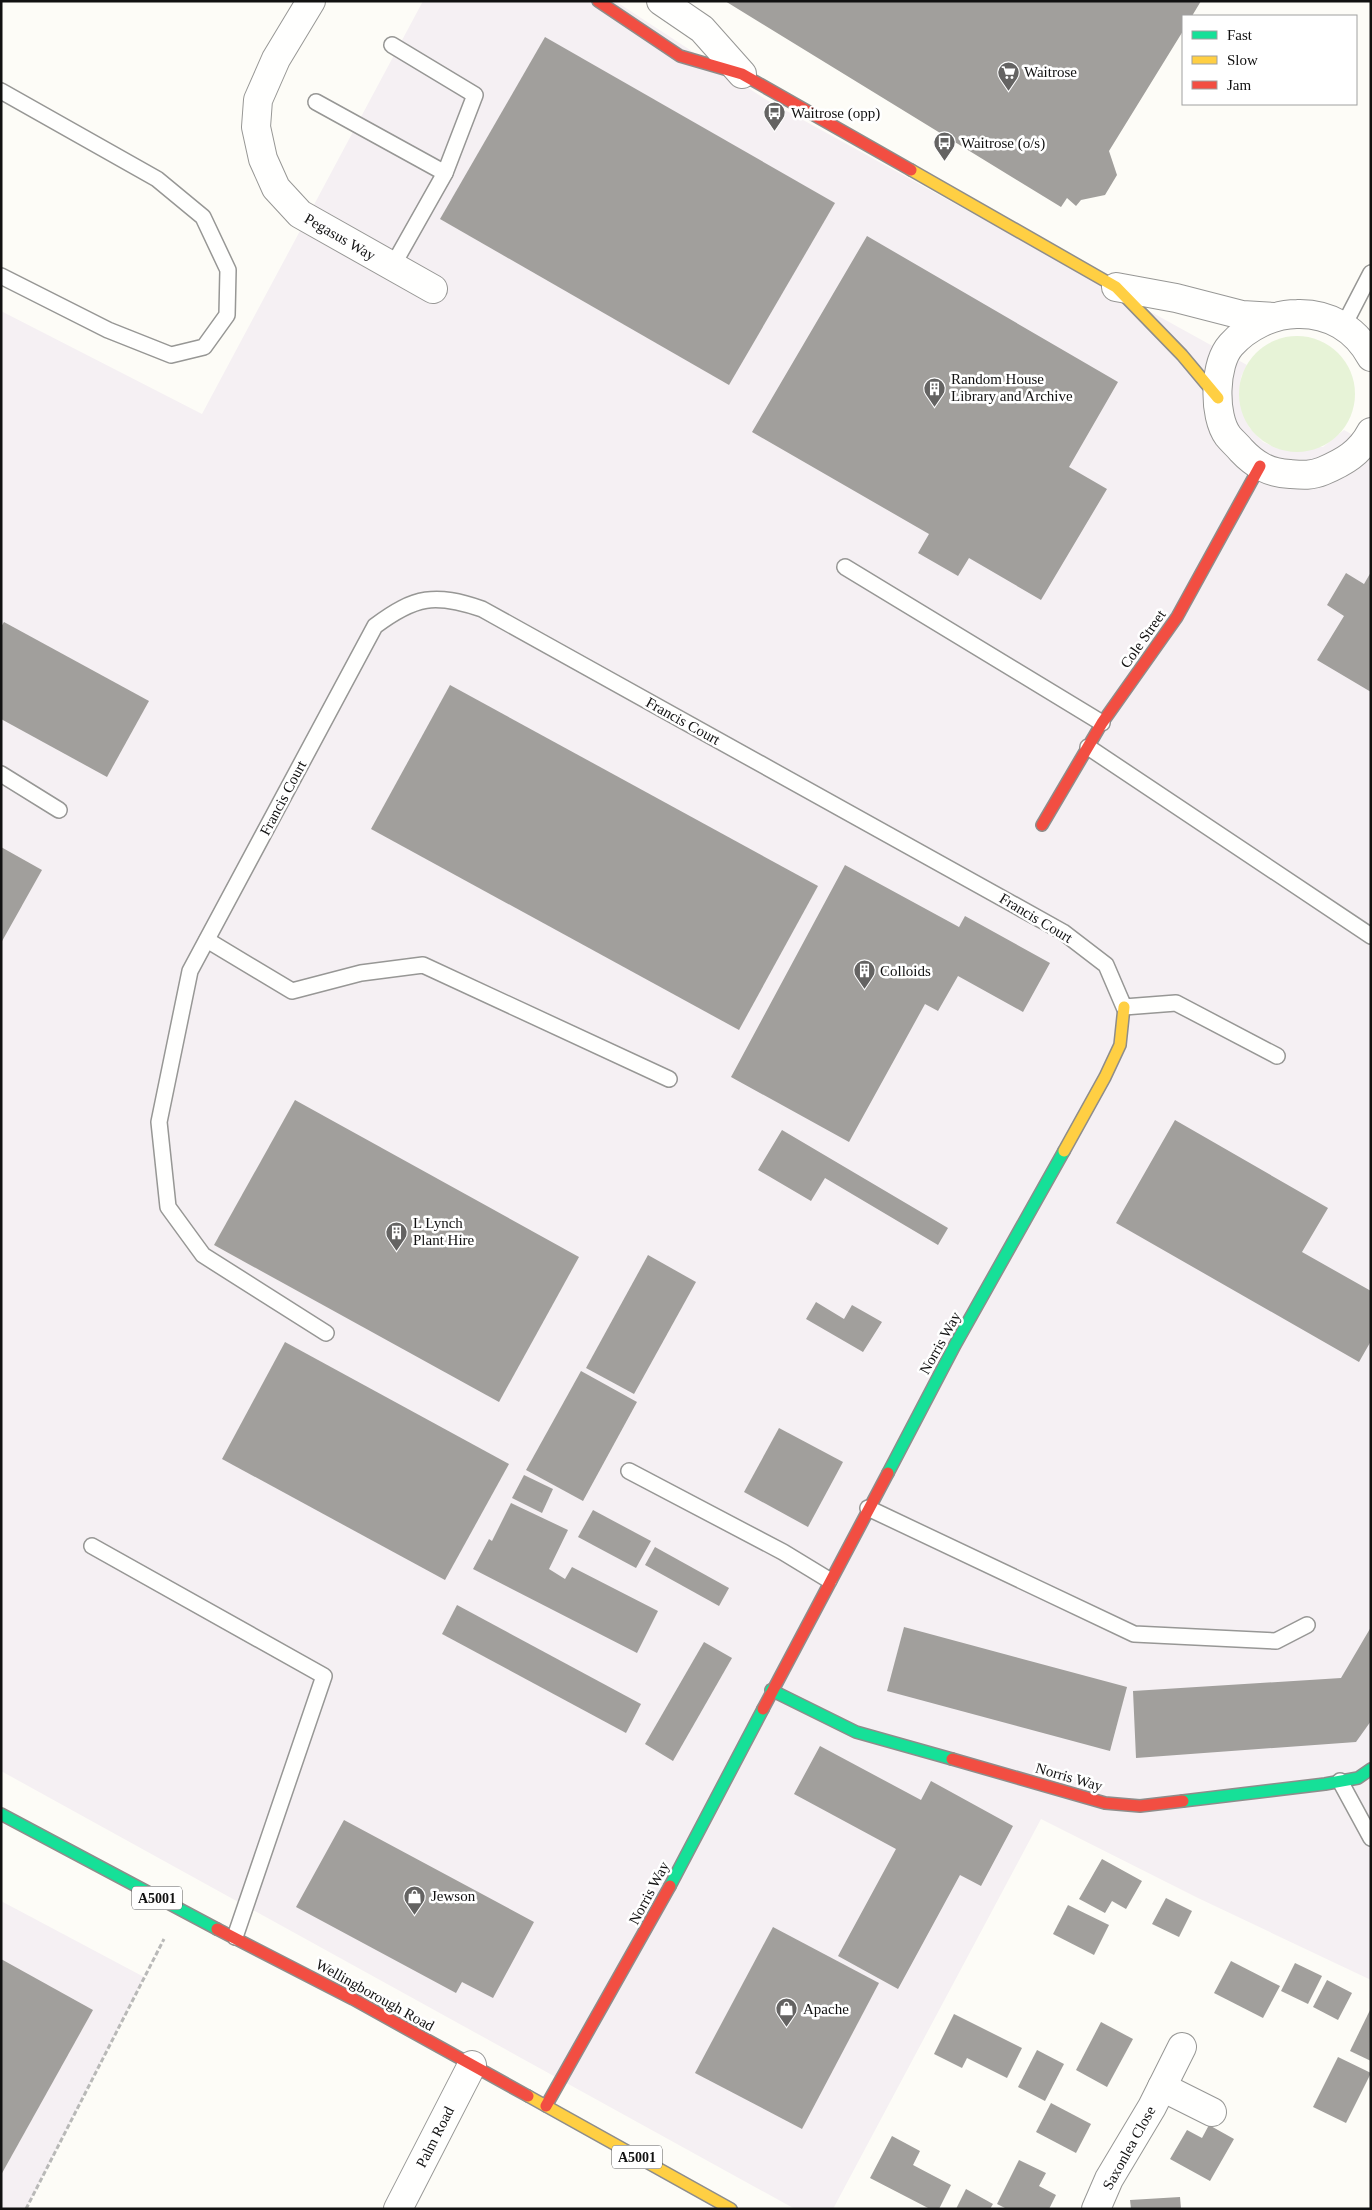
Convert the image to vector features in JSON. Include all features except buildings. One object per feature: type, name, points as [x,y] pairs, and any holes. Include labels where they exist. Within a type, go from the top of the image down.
[{"type":"street","name":"Pegasus Way","points":[[311,1],[276,59],[258,100],[256,127],[263,159],[276,188],[300,214],[433,289]]},
{"type":"street","points":[[598,1],[680,56],[742,74],[1116,287],[1200,374],[1218,398]]},
{"type":"street","points":[[661,1],[702,29],[742,74]]},
{"type":"street","points":[[1116,287],[1176,298],[1242,315],[1274,318]]},
{"type":"street","points":[[1371,357],[1365,346],[1344,325],[1308,313],[1285,314],[1251,328],[1230,346],[1217,388],[1219,413],[1227,434],[1252,462],[1277,473],[1313,475],[1346,462],[1365,443],[1371,432]]},
{"type":"street","points":[[1338,465],[1371,468]]},
{"type":"street","name":"Cole Street","points":[[1042,825],[1102,723],[1177,617],[1260,466]]},
{"type":"street","name":"Norris Way","points":[[546,2106],[640,1942],[771,1690],[955,1345],[1105,1077],[1120,1045],[1124,1007]]},
{"type":"street","name":"Norris Way","points":[[771,1690],[856,1732],[1105,1802],[1140,1806],[1340,1781],[1358,1778],[1371,1769]]},
{"type":"street","name":"Wellingborough Road","points":[[1,1814],[179,1910],[353,1999],[731,2209]]},
{"type":"street","name":"Saxonlea Close","points":[[1096,2209],[1109,2179],[1162,2087],[1182,2047]]},
{"type":"street","name":"Palm Road","points":[[398,2209],[472,2065]]},
{"type":"street","points":[[1162,2087],[1212,2112]]},
{"type":"lane","points":[[392,45],[475,95],[445,173],[392,267]]},
{"type":"lane","points":[[1,91],[156,179],[203,217],[228,270],[227,315],[204,347],[171,355],[108,330],[1,276]]},
{"type":"lane","points":[[316,102],[445,173]]},
{"type":"lane","points":[[1344,325],[1371,273]]},
{"type":"lane","points":[[845,567],[1102,723]]},
{"type":"lane","name":"Francis Court","points":[[326,1333],[202,1255],[168,1206],[159,1122],[190,971],[375,626],[397,609],[428,599],[453,599],[482,609],[1063,932],[1106,965],[1124,1007]]},
{"type":"lane","points":[[1088,747],[1371,936]]},
{"type":"lane","points":[[1,774],[60,810]]},
{"type":"lane","points":[[207,940],[292,992],[361,973],[424,965],[669,1080]]},
{"type":"lane","points":[[1124,1007],[1176,1003],[1277,1056]]},
{"type":"lane","points":[[629,1471],[783,1552],[830,1580]]},
{"type":"lane","points":[[868,1508],[1134,1634],[1276,1641],[1307,1625]]},
{"type":"lane","points":[[92,1546],[324,1676],[235,1937]]},
{"type":"lane","points":[[1340,1781],[1371,1838]]},
{"type":"path","points":[[26,2209],[179,1910]]},
{"type":"shaded area","points":[[423,1],[615,1],[765,99],[1247,365],[1241,377],[1239,397],[1249,427],[1263,442],[1274,447],[1323,447],[1344,430],[1371,445],[1371,1980],[1198,1898],[1041,1819],[833,2209],[795,2209],[1,1771],[1,311],[202,414]]},
{"type":"shaded area","points":[[1,1901],[144,1977],[26,2209],[1,2209]]},
{"type":"green space","points":[[1297,336],[1319,341],[1338,353],[1350,372],[1355,394],[1350,416],[1338,435],[1319,447],[1297,452],[1275,447],[1256,435],[1244,416],[1239,394],[1244,372],[1256,353],[1275,341]]},
{"type":"traffic: fast","points":[[888,1473],[955,1345],[1064,1151]]},
{"type":"traffic: fast","points":[[771,1690],[856,1732],[952,1759]]},
{"type":"traffic: fast","points":[[670,1886],[763,1709]]},
{"type":"traffic: fast","points":[[1183,1801],[1325,1784],[1358,1778],[1371,1769]]},
{"type":"traffic: fast","points":[[1,1814],[217,1929]]},
{"type":"traffic: slow","points":[[911,170],[1116,287],[1182,355],[1218,398]]},
{"type":"traffic: slow","points":[[1064,1151],[1105,1077],[1120,1045],[1124,1007]]},
{"type":"traffic: slow","points":[[528,2096],[731,2209]]},
{"type":"traffic: jam","points":[[598,1],[680,56],[742,74],[911,170]]},
{"type":"traffic: jam","points":[[1042,825],[1102,723],[1177,617],[1260,466]]},
{"type":"traffic: jam","points":[[763,1709],[888,1473]]},
{"type":"traffic: jam","points":[[952,1759],[1105,1803],[1140,1806],[1183,1801]]},
{"type":"traffic: jam","points":[[546,2106],[670,1886]]},
{"type":"traffic: jam","points":[[217,1929],[353,1999],[528,2096]]},
{"type":"place","name":"Waitrose","points":[[1008,91]]},
{"type":"place","name":"Waitrose (opp)","points":[[775,132]]},
{"type":"place","name":"Waitrose (o/s)","points":[[945,162]]},
{"type":"place","name":"Random House Library and Archive","points":[[935,407]]},
{"type":"place","name":"Colloids","points":[[864,990]]},
{"type":"place","name":"L Lynch Plant Hire","points":[[397,1251]]},
{"type":"place","name":"Jewson","points":[[415,1915]]},
{"type":"place","name":"Apache","points":[[787,2028]]}]
